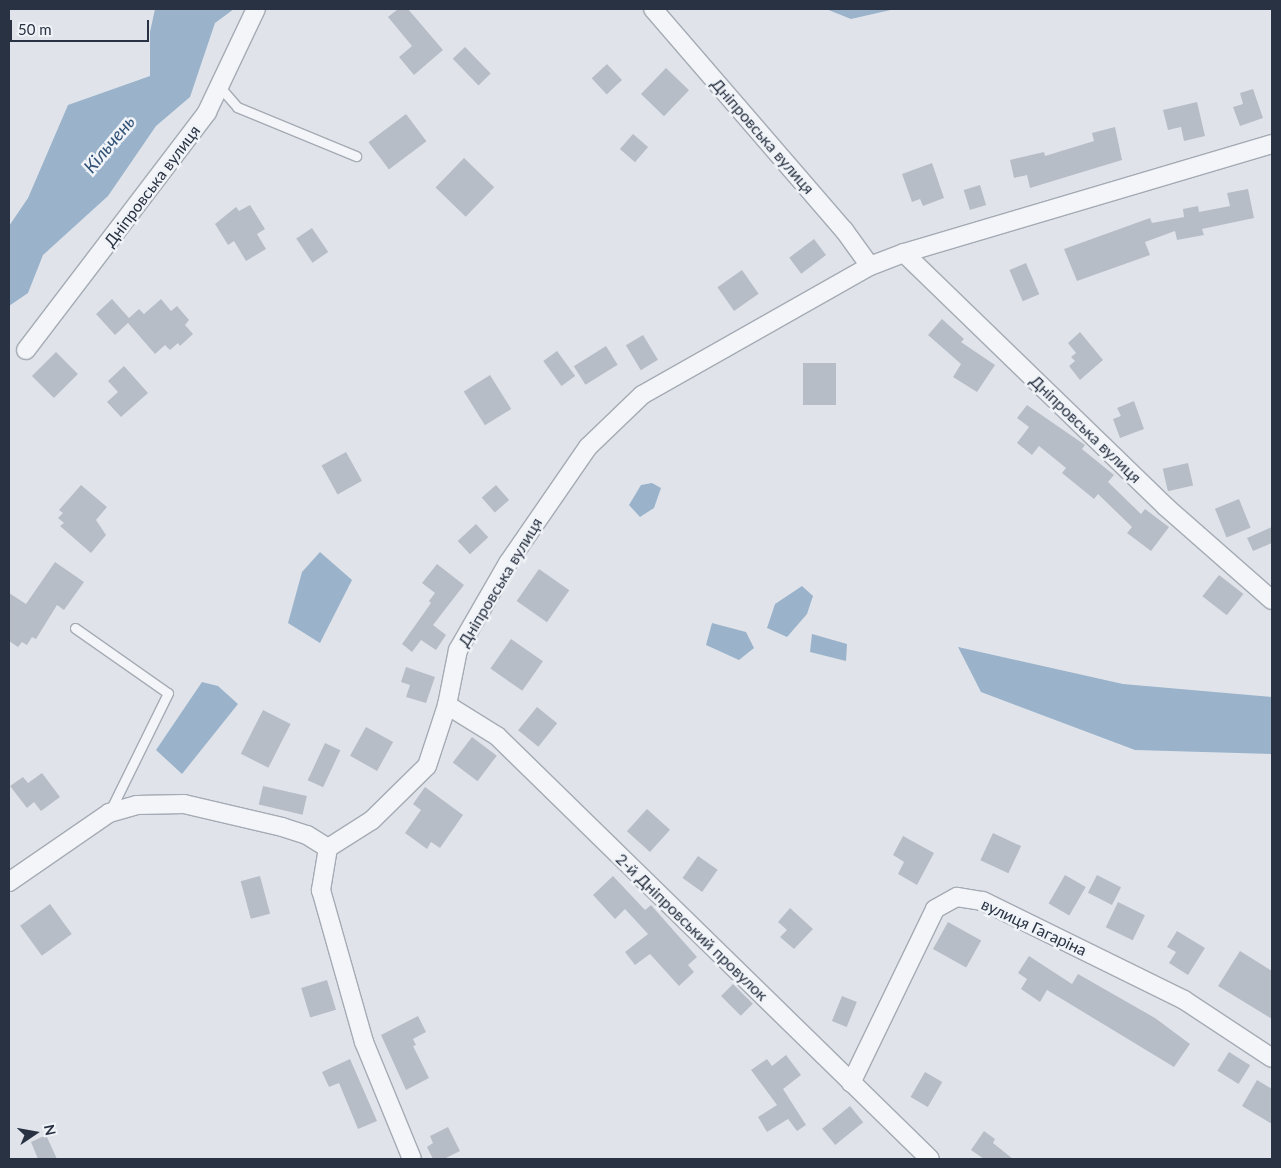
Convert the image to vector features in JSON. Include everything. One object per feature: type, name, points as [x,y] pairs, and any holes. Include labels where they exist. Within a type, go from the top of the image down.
[{"type":"street","name":"Дніпровська вулиця","points":[[26,350],[208,112],[256,9]]},
{"type":"street","name":"Дніпровська вулиця","points":[[653,9],[844,230],[870,266]]},
{"type":"street","name":"Дніпровська вулиця","points":[[328,848],[372,820],[427,766],[447,705],[458,650],[508,563],[588,447],[642,395],[870,266],[904,253],[1272,144]]},
{"type":"street","name":"Дніпровська вулиця","points":[[904,253],[1166,507],[1272,600]]},
{"type":"street","name":"2-й Дніпровський провулок","points":[[447,705],[497,736],[930,1159]]},
{"type":"street","points":[[9,882],[109,813],[137,805],[184,804],[282,827],[307,835],[328,848],[321,890],[364,1042],[412,1159]]},
{"type":"street","name":"вулиця Гагаріна","points":[[851,1083],[935,909],[957,897],[983,901],[1184,1000],[1272,1058]]},
{"type":"lane","points":[[219,86],[237,107],[356,156]]},
{"type":"lane","points":[[75,628],[168,693],[109,813]]},
{"type":"water","name":"Кільчень","points":[[155,9],[234,9],[215,23],[190,97],[156,126],[108,196],[43,255],[28,293],[9,306],[9,226],[28,198],[68,105],[150,76],[150,32]]},
{"type":"water","points":[[826,9],[895,9],[851,19]]},
{"type":"water","points":[[652,483],[661,488],[654,508],[640,517],[629,505],[641,485]]},
{"type":"water","points":[[320,552],[352,580],[320,643],[288,623],[302,572]]},
{"type":"water","points":[[802,586],[813,596],[807,614],[787,637],[767,628],[775,604]]},
{"type":"water","points":[[712,623],[746,632],[754,648],[739,660],[706,645]]},
{"type":"water","points":[[812,634],[847,644],[846,661],[810,652]]},
{"type":"water","points":[[958,647],[1123,684],[1272,697],[1272,754],[1135,750],[981,692]]},
{"type":"water","points":[[202,682],[218,686],[238,704],[182,774],[156,750]]},
{"type":"building","points":[[398,9],[408,9],[443,50],[414,75],[399,57],[412,46],[388,17]]},
{"type":"building","points":[[465,47],[491,74],[478,85],[453,59]]},
{"type":"building","points":[[607,64],[622,80],[607,94],[592,78]]},
{"type":"building","points":[[666,68],[689,90],[664,116],[641,94]]},
{"type":"building","points":[[1253,89],[1263,118],[1240,126],[1233,107],[1243,104],[1240,93]]},
{"type":"building","points":[[1197,102],[1205,136],[1184,141],[1181,127],[1168,130],[1163,110]]},
{"type":"building","points":[[406,114],[426,141],[389,169],[368,142]]},
{"type":"building","points":[[1115,127],[1122,160],[1030,188],[1027,175],[1014,178],[1010,160],[1044,152],[1045,156],[1094,141],[1092,133]]},
{"type":"building","points":[[633,134],[648,147],[635,162],[620,149]]},
{"type":"building","points":[[464,158],[494,187],[466,217],[436,187]]},
{"type":"building","points":[[932,163],[944,198],[923,206],[920,199],[912,202],[902,174]]},
{"type":"building","points":[[980,185],[986,205],[970,210],[964,190]]},
{"type":"building","points":[[1248,189],[1254,218],[1202,229],[1204,235],[1177,240],[1175,231],[1145,242],[1150,255],[1077,281],[1064,249],[1150,218],[1152,223],[1184,217],[1183,209],[1198,206],[1199,212],[1230,206],[1227,193]]},
{"type":"building","points":[[250,205],[265,229],[257,234],[266,249],[246,261],[234,241],[228,245],[215,224],[236,207],[239,211]]},
{"type":"building","points":[[312,228],[328,252],[312,263],[296,239]]},
{"type":"building","points":[[814,239],[826,255],[801,274],[789,258]]},
{"type":"building","points":[[1026,263],[1039,294],[1023,301],[1009,270]]},
{"type":"building","points":[[742,270],[759,294],[734,311],[717,287]]},
{"type":"building","points":[[112,299],[129,318],[139,309],[144,314],[161,299],[171,311],[177,306],[189,320],[185,325],[193,334],[180,346],[178,343],[170,350],[165,345],[155,354],[128,323],[115,335],[96,314]]},
{"type":"building","points":[[942,319],[964,339],[961,342],[995,365],[977,392],[953,377],[961,364],[928,335]]},
{"type":"building","points":[[1080,332],[1103,360],[1080,380],[1069,366],[1075,361],[1071,357],[1076,353],[1068,343]]},
{"type":"building","points":[[643,335],[658,360],[641,370],[626,345]]},
{"type":"building","points":[[606,346],[618,365],[585,385],[574,366]]},
{"type":"building","points":[[557,351],[575,376],[561,386],[543,361]]},
{"type":"building","points":[[56,352],[78,374],[54,398],[32,376]]},
{"type":"building","points":[[803,363],[836,363],[836,405],[803,405]]},
{"type":"building","points":[[124,366],[148,393],[121,417],[107,402],[118,392],[108,381]]},
{"type":"building","points":[[490,375],[511,409],[485,425],[464,391]]},
{"type":"building","points":[[1134,401],[1144,429],[1120,438],[1113,419],[1121,416],[1117,408]]},
{"type":"building","points":[[1027,405],[1085,445],[1082,449],[1114,475],[1108,482],[1141,514],[1145,509],[1169,527],[1151,551],[1127,533],[1132,527],[1098,494],[1094,499],[1062,473],[1066,468],[1039,446],[1032,455],[1017,443],[1029,427],[1017,418]]},
{"type":"building","points":[[346,452],[362,481],[338,494],[322,466]]},
{"type":"building","points":[[1188,463],[1193,485],[1168,491],[1163,469]]},
{"type":"building","points":[[81,485],[107,507],[96,520],[106,535],[91,553],[60,526],[64,523],[58,518],[63,513],[59,510]]},
{"type":"building","points":[[496,485],[509,500],[495,513],[482,497]]},
{"type":"building","points":[[1239,499],[1251,528],[1227,537],[1215,509]]},
{"type":"building","points":[[476,524],[488,537],[470,554],[458,541]]},
{"type":"building","points":[[1272,527],[1272,543],[1253,551],[1247,538]]},
{"type":"building","points":[[55,562],[84,582],[64,610],[57,605],[36,639],[32,637],[27,645],[22,642],[18,647],[9,641],[9,593],[26,604]]},
{"type":"building","points":[[437,564],[464,585],[433,625],[446,635],[436,650],[421,640],[412,652],[402,644],[431,603],[429,601],[435,593],[422,583]]},
{"type":"building","points":[[539,569],[569,590],[547,622],[517,601]]},
{"type":"building","points":[[1219,575],[1243,594],[1227,615],[1202,596]]},
{"type":"building","points":[[511,639],[543,661],[522,691],[490,668]]},
{"type":"building","points":[[406,667],[435,677],[426,703],[406,697],[410,685],[401,682]]},
{"type":"building","points":[[537,707],[557,723],[538,747],[518,730]]},
{"type":"building","points":[[263,710],[291,724],[268,768],[241,754]]},
{"type":"building","points":[[366,727],[393,742],[377,771],[350,756]]},
{"type":"building","points":[[472,737],[497,756],[477,781],[453,763]]},
{"type":"building","points":[[325,743],[340,750],[323,787],[308,780]]},
{"type":"building","points":[[42,773],[60,797],[41,811],[34,802],[27,808],[10,786],[23,777],[28,783]]},
{"type":"building","points":[[263,786],[307,796],[303,815],[259,805]]},
{"type":"building","points":[[425,787],[463,815],[440,848],[431,842],[427,849],[405,833],[421,810],[413,804]]},
{"type":"building","points":[[647,809],[670,830],[650,852],[627,831]]},
{"type":"building","points":[[993,833],[1021,846],[1008,873],[980,860]]},
{"type":"building","points":[[903,836],[934,853],[917,885],[898,874],[904,862],[893,855]]},
{"type":"building","points":[[698,856],[718,870],[702,892],[683,878]]},
{"type":"building","points":[[1065,875],[1086,887],[1069,916],[1048,904]]},
{"type":"building","points":[[1097,875],[1121,887],[1112,905],[1088,893]]},
{"type":"building","points":[[260,876],[270,914],[251,919],[241,881]]},
{"type":"building","points":[[613,876],[645,910],[651,905],[697,957],[688,965],[694,972],[679,986],[650,954],[635,965],[625,952],[648,934],[625,909],[615,919],[593,895]]},
{"type":"building","points":[[1118,902],[1145,915],[1133,940],[1106,927]]},
{"type":"building","points":[[50,904],[72,934],[42,956],[20,926]]},
{"type":"building","points":[[790,908],[813,929],[794,949],[780,937],[787,930],[778,922]]},
{"type":"building","points":[[948,922],[981,940],[966,968],[933,949]]},
{"type":"building","points":[[1177,931],[1205,948],[1188,975],[1169,963],[1176,952],[1167,947]]},
{"type":"building","points":[[1240,951],[1272,971],[1272,1019],[1218,986]]},
{"type":"building","points":[[1029,956],[1072,984],[1078,974],[1155,1018],[1190,1044],[1174,1067],[1047,990],[1040,1002],[1021,989],[1027,979],[1018,973]]},
{"type":"building","points":[[327,980],[336,1010],[310,1018],[301,988]]},
{"type":"building","points":[[733,984],[753,1004],[741,1016],[721,996]]},
{"type":"building","points":[[842,996],[857,1002],[847,1027],[832,1021]]},
{"type":"building","points":[[418,1016],[426,1032],[413,1039],[416,1045],[413,1046],[429,1078],[406,1090],[381,1035]]},
{"type":"building","points":[[1229,1052],[1250,1065],[1239,1084],[1217,1071]]},
{"type":"building","points":[[786,1055],[801,1075],[783,1089],[806,1125],[797,1131],[788,1119],[767,1132],[758,1117],[777,1105],[751,1070],[767,1059],[772,1066]]},
{"type":"building","points":[[350,1059],[377,1121],[358,1129],[339,1083],[329,1087],[322,1072]]},
{"type":"building","points":[[925,1072],[942,1082],[928,1107],[910,1097]]},
{"type":"building","points":[[1257,1080],[1272,1089],[1272,1124],[1242,1106]]},
{"type":"building","points":[[850,1106],[863,1122],[835,1145],[822,1129]]},
{"type":"building","points":[[448,1127],[460,1151],[444,1159],[433,1159],[427,1147],[433,1143],[430,1136]]},
{"type":"building","points":[[984,1131],[995,1139],[993,1143],[1013,1159],[984,1159],[971,1150]]},
{"type":"building","points":[[46,1135],[57,1159],[38,1159],[31,1142]]}]
